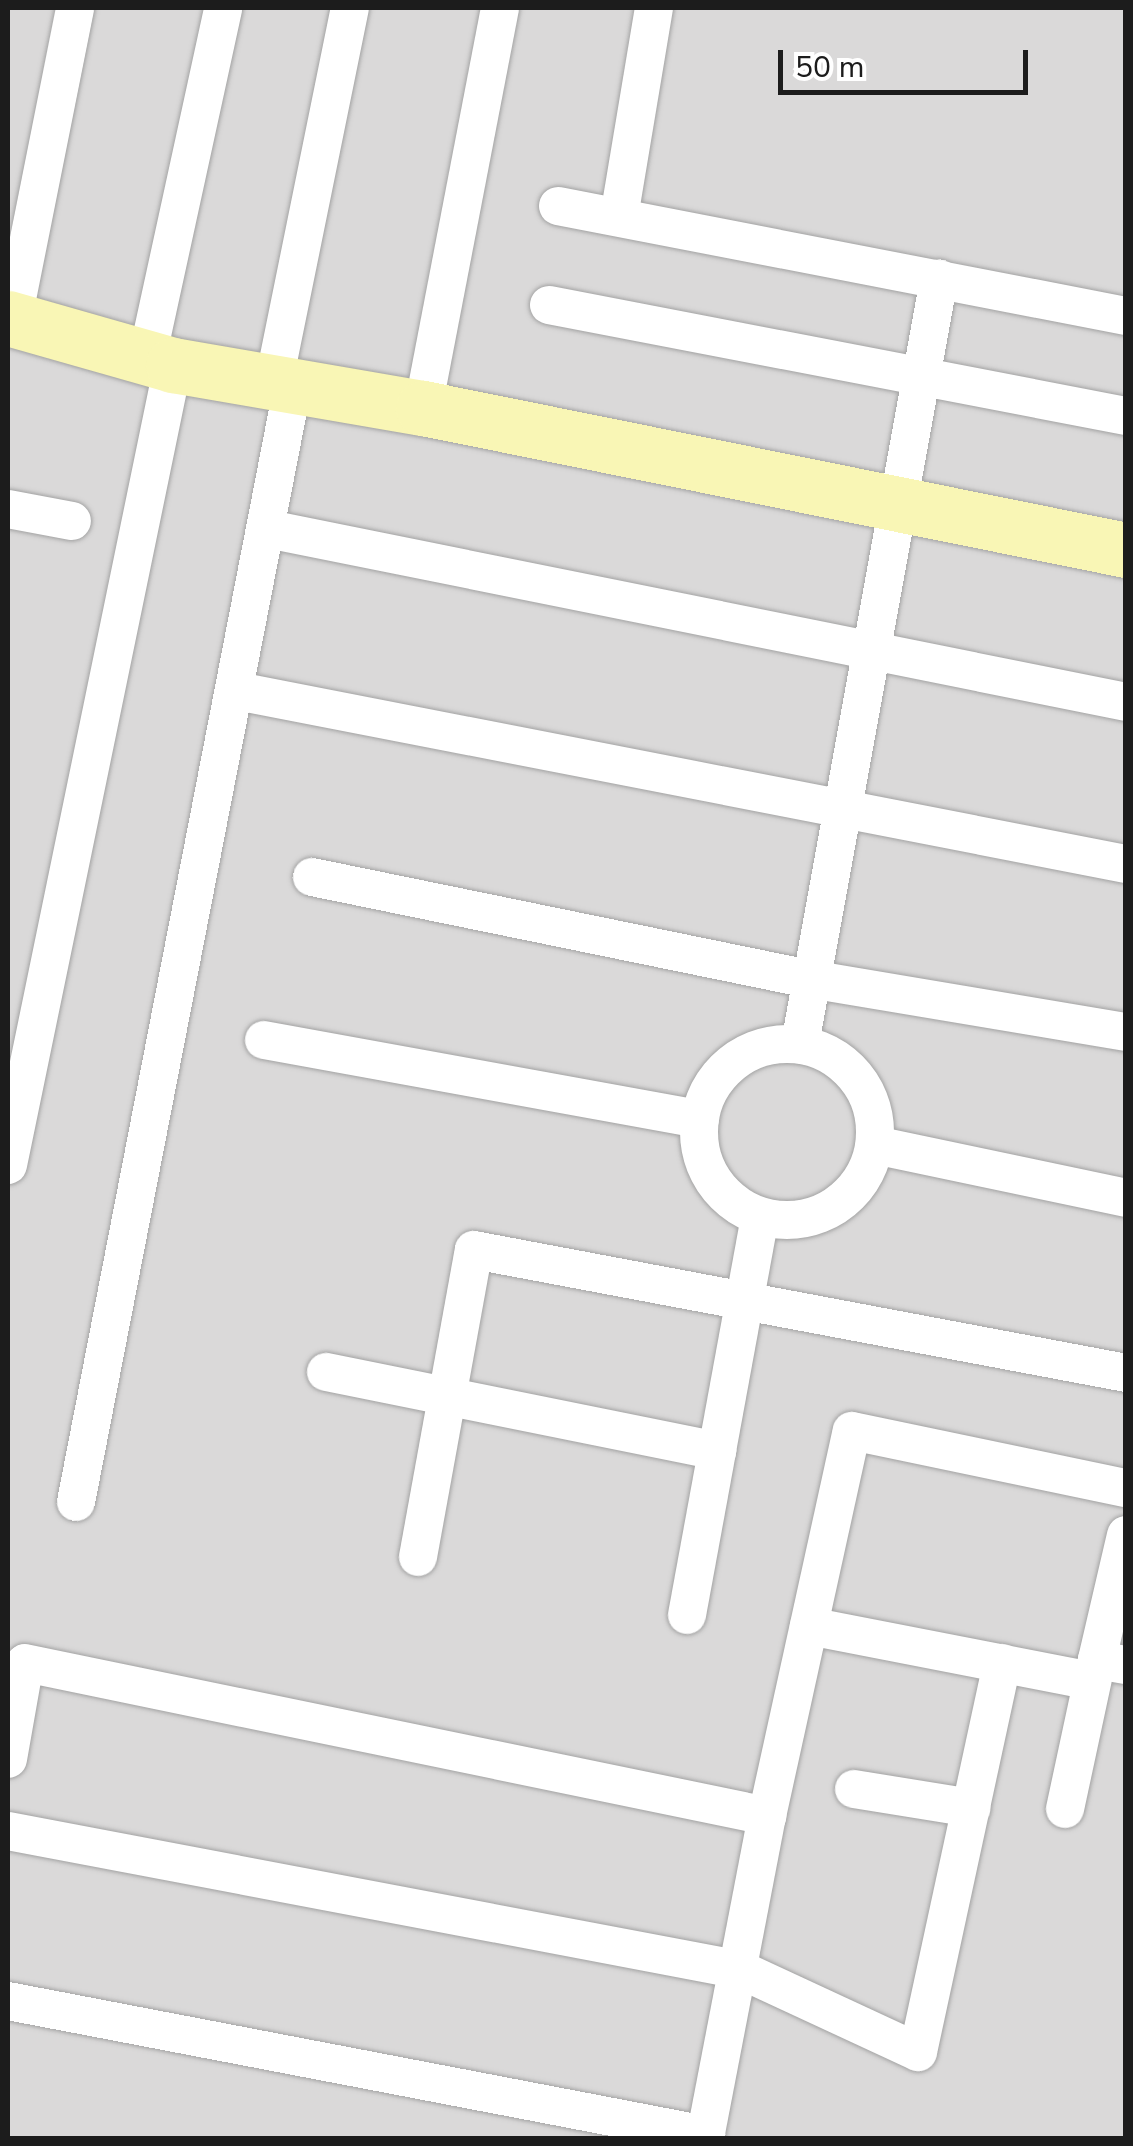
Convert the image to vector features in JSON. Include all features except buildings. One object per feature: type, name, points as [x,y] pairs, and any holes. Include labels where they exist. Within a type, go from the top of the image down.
[{"type":"street","points":[[76,8],[10,319],[160,362],[423,408],[1126,550]]},
{"type":"street","points":[[8,1165],[160,362],[222,8]]},
{"type":"street","points":[[76,1502],[268,530],[284,383],[350,8]]},
{"type":"street","points":[[423,408],[500,8]]},
{"type":"street","points":[[619,217],[654,8]]},
{"type":"street","points":[[558,206],[1126,316]]},
{"type":"street","points":[[800,1044],[866,654],[918,374],[940,279]]},
{"type":"street","points":[[549,305],[1126,416]]},
{"type":"street","points":[[8,509],[72,521]]},
{"type":"street","points":[[268,530],[866,654],[1126,702]]},
{"type":"street","points":[[237,691],[840,813],[1126,864]]},
{"type":"street","points":[[312,877],[809,980],[1126,1032]]},
{"type":"street","points":[[264,1040],[700,1120]]},
{"type":"street","points":[[800,1044],[849,1068],[874,1116],[875,1144],[865,1174],[846,1198],[820,1214],[760,1216],[720,1189],[700,1144],[700,1120],[716,1081],[746,1053],[800,1044]]},
{"type":"street","points":[[875,1144],[1126,1198]]},
{"type":"street","points":[[686,1615],[760,1216]]},
{"type":"street","points":[[418,1557],[474,1250],[1126,1374]]},
{"type":"street","points":[[326,1372],[718,1451]]},
{"type":"street","points":[[8,2000],[706,2137],[741,1970],[767,1816],[852,1431],[1126,1488]]},
{"type":"street","points":[[1065,1809],[1105,1669],[1126,1535]]},
{"type":"street","points":[[809,1626],[1002,1663],[1105,1669]]},
{"type":"street","points":[[8,1759],[25,1663],[767,1816]]},
{"type":"street","points":[[8,1831],[741,1970],[918,2052],[1002,1663]]},
{"type":"street","points":[[854,1788],[971,1808]]},
{"type":"shaded area","points":[[8,8],[1125,8],[1125,2138],[8,2138]]}]
